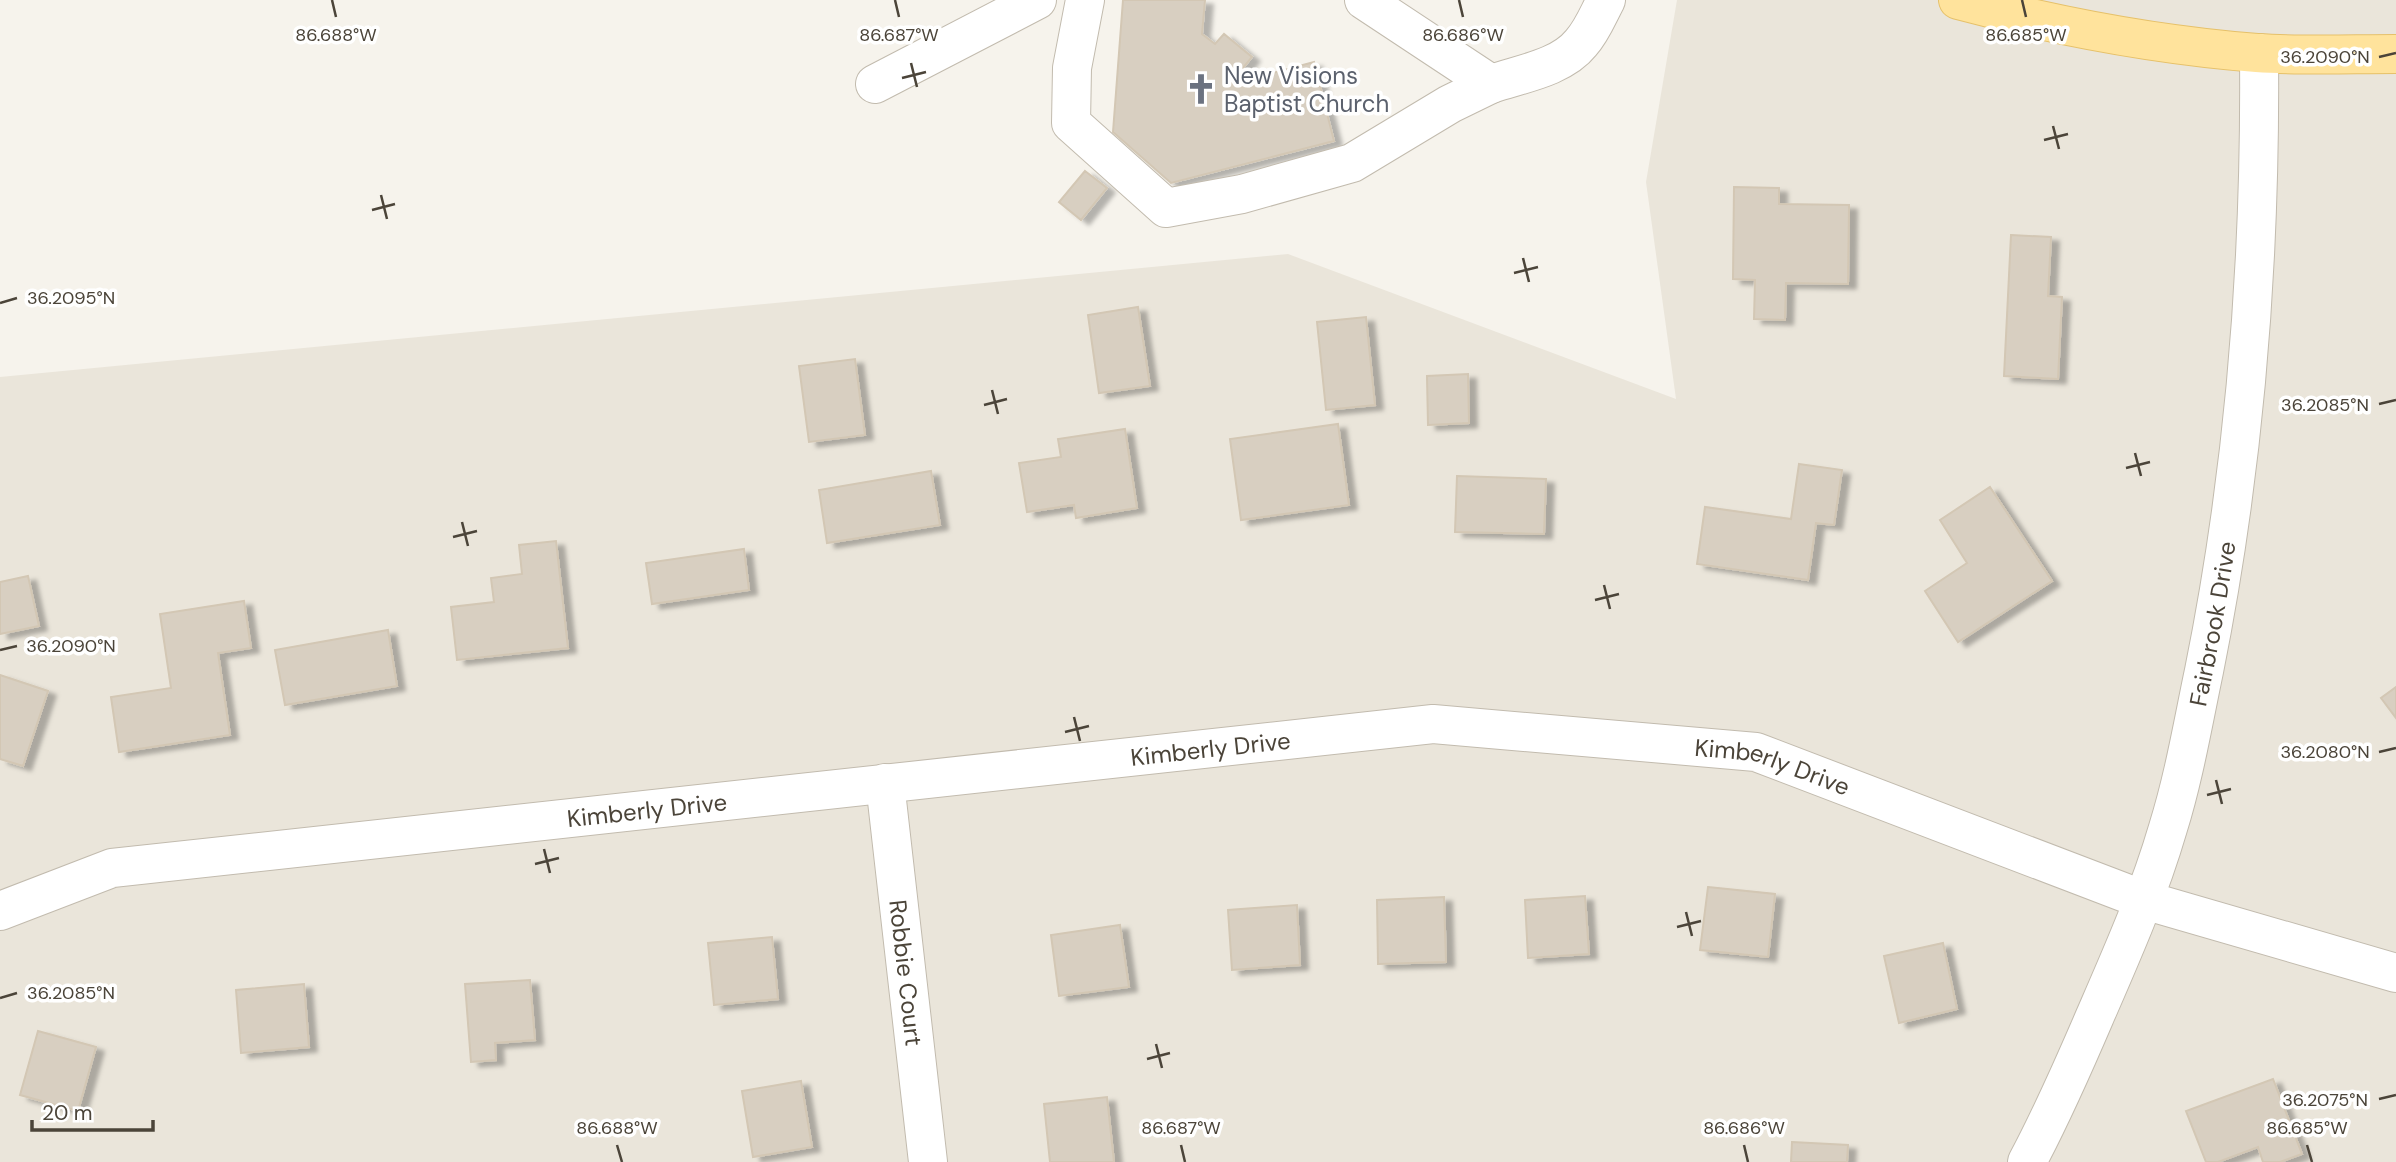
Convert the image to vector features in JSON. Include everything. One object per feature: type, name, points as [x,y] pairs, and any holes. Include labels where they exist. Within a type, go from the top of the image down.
[{"type":"main road","points":[[1958,0],[2106,33],[2182,45],[2259,53],[2396,54]]},
{"type":"street","points":[[875,84],[1037,0]]},
{"type":"street","points":[[1085,0],[1072,68],[1071,123],[1166,208],[1242,194],[1352,163],[1450,104],[1491,84],[1567,56],[1580,45],[1606,0]]},
{"type":"street","points":[[1364,0],[1491,84]]},
{"type":"street","name":"Fairbrook Drive","points":[[2027,1162],[2071,1072],[2144,900],[2169,826],[2199,698],[2217,605],[2236,466],[2255,254],[2260,147],[2259,53]]},
{"type":"street","name":"Kimberly Drive","points":[[0,911],[112,868],[1433,724],[1756,752],[2144,900],[2396,973]]},
{"type":"street","name":"Robbie Court","points":[[886,783],[928,1162]]},
{"type":"shaded area","points":[[1677,0],[2396,0],[2396,1162],[0,1162],[0,377],[1288,254],[1676,399],[1646,182]]},
{"type":"building","points":[[1123,0],[1205,0],[1202,34],[1215,44],[1224,34],[1252,57],[1243,68],[1254,78],[1314,62],[1334,141],[1171,183],[1113,132]]},
{"type":"building","points":[[1085,171],[1107,188],[1081,220],[1059,202]]},
{"type":"building","points":[[1734,187],[1779,188],[1779,204],[1849,205],[1848,284],[1786,283],[1785,320],[1754,319],[1755,280],[1733,279]]},
{"type":"building","points":[[2011,235],[2051,237],[2048,296],[2062,297],[2058,379],[2004,376]]},
{"type":"building","points":[[1138,307],[1150,386],[1099,393],[1088,315]]},
{"type":"building","points":[[1366,317],[1375,405],[1326,410],[1317,322]]},
{"type":"building","points":[[855,359],[865,435],[809,442],[799,366]]},
{"type":"building","points":[[1468,374],[1469,423],[1428,425],[1427,376]]},
{"type":"building","points":[[1338,424],[1349,505],[1241,520],[1230,439]]},
{"type":"building","points":[[1125,429],[1137,508],[1076,518],[1074,505],[1027,512],[1019,463],[1061,457],[1058,439]]},
{"type":"building","points":[[1799,464],[1842,470],[1834,525],[1816,523],[1808,580],[1697,564],[1705,507],[1791,519]]},
{"type":"building","points":[[931,471],[940,525],[827,543],[819,490]]},
{"type":"building","points":[[1457,476],[1546,479],[1544,534],[1455,532]]},
{"type":"building","points":[[1990,487],[2052,581],[1958,642],[1925,591],[1967,563],[1940,520]]},
{"type":"building","points":[[556,541],[568,648],[457,660],[451,607],[494,602],[491,578],[522,574],[519,545]]},
{"type":"building","points":[[744,549],[749,590],[652,604],[646,563]]},
{"type":"building","points":[[28,576],[39,626],[0,634],[0,582]]},
{"type":"building","points":[[244,601],[251,648],[218,653],[230,735],[119,752],[111,697],[171,688],[160,614]]},
{"type":"building","points":[[388,630],[397,686],[285,705],[275,650]]},
{"type":"building","points":[[0,675],[48,691],[23,766],[0,759]]},
{"type":"building","points":[[2396,687],[2396,718],[2381,698]]},
{"type":"building","points":[[1708,887],[1775,894],[1768,957],[1700,950]]},
{"type":"building","points":[[1585,896],[1589,954],[1528,958],[1525,900]]},
{"type":"building","points":[[1444,897],[1446,962],[1378,964],[1377,900]]},
{"type":"building","points":[[1297,905],[1300,965],[1232,970],[1228,910]]},
{"type":"building","points":[[1120,925],[1129,987],[1059,996],[1051,935]]},
{"type":"building","points":[[772,937],[778,999],[714,1005],[708,943]]},
{"type":"building","points":[[1943,943],[1957,1009],[1899,1023],[1884,956]]},
{"type":"building","points":[[530,980],[535,1040],[495,1043],[496,1060],[471,1062],[465,984]]},
{"type":"building","points":[[304,984],[309,1047],[241,1053],[236,990]]},
{"type":"building","points":[[38,1031],[96,1047],[78,1111],[20,1095]]},
{"type":"building","points":[[2273,1079],[2302,1154],[2280,1162],[2263,1162],[2258,1147],[2218,1162],[2206,1162],[2186,1111]]},
{"type":"building","points":[[801,1081],[812,1147],[753,1157],[742,1091]]},
{"type":"building","points":[[1107,1097],[1114,1162],[1050,1162],[1044,1104]]},
{"type":"building","points":[[1792,1142],[1848,1145],[1847,1162],[1791,1162]]},
{"type":"place","name":"New Visions Baptist Church","points":[[1201,89]]}]
